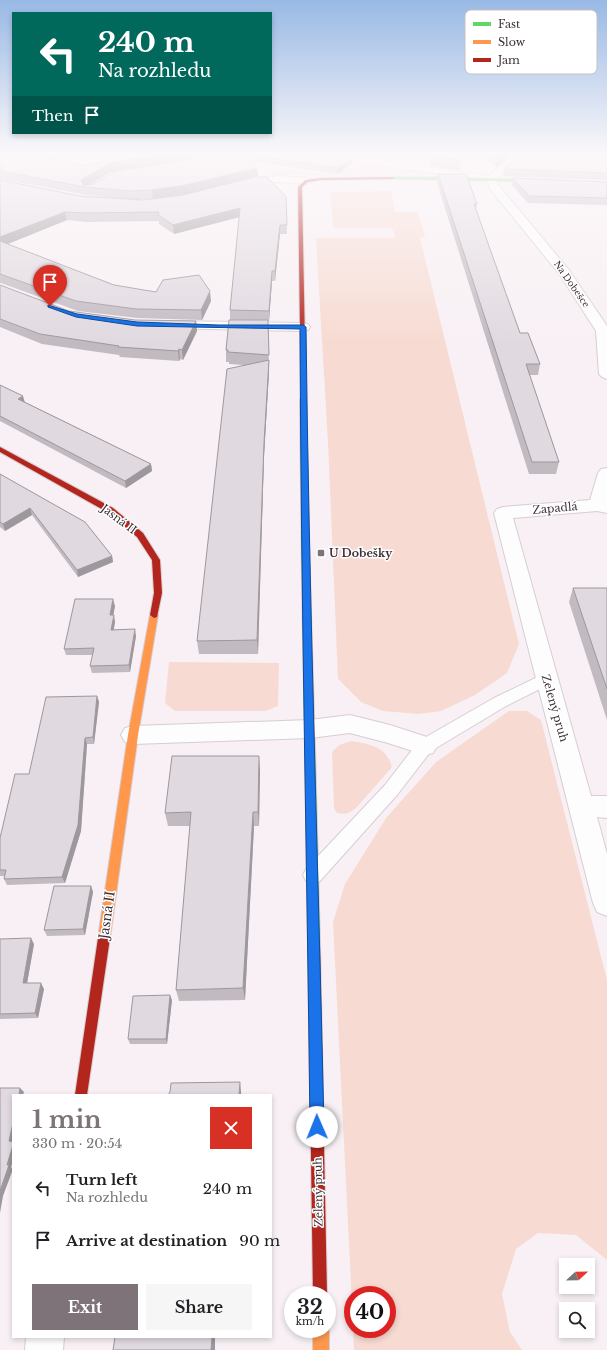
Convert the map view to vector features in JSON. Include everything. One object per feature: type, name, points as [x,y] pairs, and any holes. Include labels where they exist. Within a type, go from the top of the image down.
[{"type":"street","name":"Zelený pruh","points":[[301,217],[305,552],[313,875],[320,1286]]},
{"type":"street","name":"Na Dobešce","points":[[519,217],[565,273],[605,331],[607,374]]},
{"type":"street","points":[[152,324],[303,327]]},
{"type":"street","name":"Jasná II","points":[[0,449],[110,510],[140,535],[156,560],[158,593],[133,735],[81,1094]]},
{"type":"street","points":[[602,506],[607,473]]},
{"type":"street","name":"Zapadlá","points":[[503,513],[602,506]]},
{"type":"street","name":"Zelený pruh","points":[[503,513],[546,679],[583,806],[607,903]]},
{"type":"street","points":[[133,735],[310,729],[350,724],[390,734],[425,746]]},
{"type":"street","points":[[583,806],[607,807]]},
{"type":"street","points":[[44,1350],[46,1338]]},
{"type":"street","points":[[321,1338],[321,1350]]},
{"type":"lane","points":[[313,875],[391,790],[425,746],[500,702],[546,679]]},
{"type":"shaded area","points":[[332,217],[419,217],[425,237],[420,238],[519,644],[507,673],[475,695],[441,711],[419,714],[383,711],[361,702],[338,679],[328,442],[316,238],[395,238],[392,228],[333,228]]},
{"type":"shaded area","points":[[169,662],[279,663],[278,706],[266,711],[175,711],[165,703]]},
{"type":"shaded area","points":[[509,711],[527,711],[541,720],[607,980],[607,1260],[576,1235],[538,1233],[516,1249],[502,1294],[510,1332],[522,1350],[354,1350],[353,1338],[396,1338],[396,1286],[351,1286],[333,922],[345,884],[386,818],[436,762]]},
{"type":"shaded area","points":[[351,741],[371,745],[382,751],[390,760],[392,767],[357,807],[348,813],[340,814],[337,813],[334,808],[332,752],[339,745]]},
{"type":"building","points":[[0,217],[52,217],[0,237]]},
{"type":"building","points":[[161,217],[205,217],[173,225]]},
{"type":"building","points":[[239,217],[287,217],[287,225],[280,225],[275,271],[272,271],[269,311],[230,310]]},
{"type":"building","points":[[452,217],[479,217],[520,333],[528,333],[540,364],[526,364],[559,462],[532,462]]},
{"type":"building","points":[[0,241],[114,285],[156,292],[163,280],[199,275],[210,291],[201,310],[136,309],[76,301],[0,274]]},
{"type":"building","points":[[0,285],[69,311],[135,320],[196,321],[182,350],[179,349],[178,351],[118,347],[119,346],[40,334],[0,319]]},
{"type":"building","points":[[229,320],[268,320],[269,355],[228,352],[228,350],[226,350]]},
{"type":"building","points":[[269,360],[264,443],[257,640],[197,641],[227,369]]},
{"type":"building","points":[[0,385],[23,396],[18,399],[151,464],[125,481],[0,416]]},
{"type":"building","points":[[0,474],[85,522],[112,556],[77,570],[30,508],[3,524],[0,522]]},
{"type":"building","points":[[573,588],[607,588],[607,689]]},
{"type":"building","points":[[75,599],[113,599],[110,615],[114,615],[111,630],[135,629],[129,665],[90,666],[94,648],[64,649]]},
{"type":"building","points":[[97,696],[93,737],[85,738],[78,825],[62,877],[4,879],[6,870],[0,870],[0,838],[15,774],[29,774],[46,697]]},
{"type":"building","points":[[172,756],[259,756],[258,812],[253,812],[243,988],[176,990],[191,812],[165,813]]},
{"type":"building","points":[[54,886],[91,886],[83,929],[44,930]]},
{"type":"building","points":[[31,938],[23,983],[41,983],[35,1013],[0,1014],[0,939]]},
{"type":"building","points":[[170,995],[166,1039],[128,1039],[133,996]]},
{"type":"building","points":[[240,1082],[239,1094],[169,1094],[171,1083]]},
{"type":"building","points":[[0,1088],[20,1088],[19,1094],[12,1094],[12,1128],[9,1141],[12,1142],[12,1148],[7,1165],[9,1165],[0,1191]]},
{"type":"building","points":[[115,1338],[212,1338],[211,1350],[113,1350]]},
{"type":"traffic: fast","points":[[303,399],[306,580]]},
{"type":"traffic: fast","points":[[310,747],[314,946]]},
{"type":"traffic: slow","points":[[306,580],[310,747]]},
{"type":"traffic: slow","points":[[104,938],[133,735],[154,615]]},
{"type":"traffic: slow","points":[[321,1338],[321,1350]]},
{"type":"traffic: jam","points":[[300,217],[303,399]]},
{"type":"traffic: jam","points":[[0,449],[110,510],[140,535],[156,560],[158,593],[154,615]]},
{"type":"traffic: jam","points":[[81,1094],[104,938]]},
{"type":"traffic: jam","points":[[314,946],[320,1286]]},
{"type":"place","name":"U Dobešky","points":[[321,553]]},
{"type":"route","points":[[50,306],[76,316],[137,324],[219,327],[303,327],[305,552],[310,729],[317,1127]]}]
